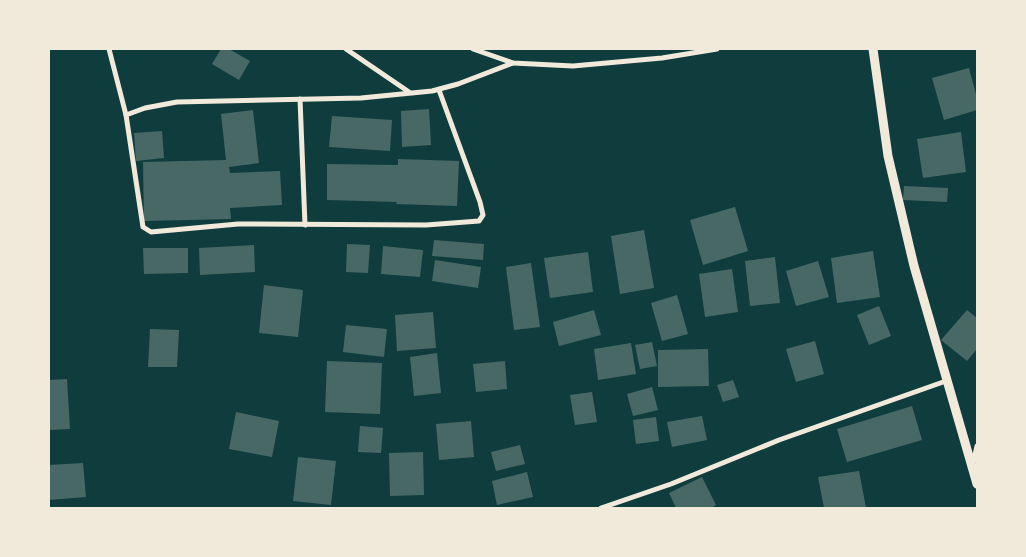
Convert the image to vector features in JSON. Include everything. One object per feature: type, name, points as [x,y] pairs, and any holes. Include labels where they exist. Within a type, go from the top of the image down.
[{"type":"street","points":[[109,49],[126,116],[138,208],[144,230],[151,232],[238,224],[445,225],[474,223],[483,215],[480,202],[438,90]]},
{"type":"street","points":[[346,49],[409,92]]},
{"type":"street","points":[[474,49],[513,64],[573,66],[662,58],[717,49]]},
{"type":"street","points":[[873,49],[888,156],[914,266],[946,381],[973,464],[977,484]]},
{"type":"street","points":[[126,116],[145,108],[177,102],[361,98],[438,90],[513,64]]},
{"type":"street","points":[[300,99],[305,225]]},
{"type":"street","points":[[601,508],[671,484],[779,440],[946,381]]},
{"type":"street","points":[[973,464],[977,446]]},
{"type":"building","points":[[221,49],[229,49],[250,61],[239,80],[212,64]]},
{"type":"building","points":[[969,68],[977,98],[977,110],[944,120],[932,78]]},
{"type":"building","points":[[429,109],[431,145],[402,147],[401,111]]},
{"type":"building","points":[[253,110],[259,163],[229,167],[230,173],[280,171],[282,205],[230,208],[231,219],[144,221],[143,162],[226,160],[221,114]]},
{"type":"building","points":[[332,116],[392,120],[390,151],[329,147]]},
{"type":"building","points":[[162,131],[164,158],[136,161],[134,133]]},
{"type":"building","points":[[961,132],[966,172],[923,178],[917,139]]},
{"type":"building","points":[[398,159],[459,161],[457,206],[327,200],[327,164],[398,165]]},
{"type":"building","points":[[904,186],[948,188],[947,202],[903,200]]},
{"type":"building","points":[[735,207],[748,251],[703,265],[690,220]]},
{"type":"building","points":[[644,230],[654,288],[620,294],[611,236]]},
{"type":"building","points":[[434,240],[484,244],[483,260],[432,256]]},
{"type":"building","points":[[347,244],[370,245],[368,273],[346,272]]},
{"type":"building","points":[[254,245],[255,272],[200,275],[199,248]]},
{"type":"building","points":[[383,246],[423,250],[420,277],[381,274]]},
{"type":"building","points":[[143,248],[188,248],[188,273],[144,274]]},
{"type":"building","points":[[873,251],[880,297],[837,303],[831,258]]},
{"type":"building","points":[[588,252],[593,292],[550,298],[544,258]]},
{"type":"building","points":[[775,257],[780,303],[750,306],[745,261]]},
{"type":"building","points":[[435,260],[481,267],[478,288],[432,281]]},
{"type":"building","points":[[818,261],[829,297],[796,306],[786,271]]},
{"type":"building","points":[[531,263],[540,327],[514,330],[506,267]]},
{"type":"building","points":[[732,269],[738,312],[705,317],[699,274]]},
{"type":"building","points":[[264,285],[303,290],[298,337],[259,333]]},
{"type":"building","points":[[677,295],[688,334],[662,341],[651,303]]},
{"type":"building","points":[[879,306],[891,336],[869,345],[857,315]]},
{"type":"building","points":[[594,310],[601,335],[559,346],[553,322]]},
{"type":"building","points":[[967,310],[977,318],[977,349],[967,361],[941,340]]},
{"type":"building","points":[[433,312],[436,348],[397,351],[395,315]]},
{"type":"building","points":[[346,325],[387,329],[384,357],[343,352]]},
{"type":"building","points":[[150,329],[179,330],[177,367],[148,367]]},
{"type":"building","points":[[815,341],[824,374],[796,382],[786,349]]},
{"type":"building","points":[[652,342],[657,366],[640,369],[635,345]]},
{"type":"building","points":[[631,343],[636,374],[598,380],[594,349]]},
{"type":"building","points":[[708,349],[709,386],[658,387],[658,350]]},
{"type":"building","points":[[437,353],[441,393],[414,396],[410,357]]},
{"type":"building","points":[[327,361],[382,363],[380,414],[325,412]]},
{"type":"building","points":[[505,361],[507,389],[476,392],[473,364]]},
{"type":"building","points":[[67,379],[70,429],[49,430],[49,380]]},
{"type":"building","points":[[733,380],[739,397],[723,402],[717,385]]},
{"type":"building","points":[[652,387],[658,410],[633,416],[627,394]]},
{"type":"building","points":[[592,392],[597,422],[575,425],[570,395]]},
{"type":"building","points":[[912,406],[922,440],[847,462],[837,429]]},
{"type":"building","points":[[236,412],[279,421],[272,457],[229,449]]},
{"type":"building","points":[[702,416],[707,440],[672,447],[667,422]]},
{"type":"building","points":[[656,417],[659,441],[636,444],[633,420]]},
{"type":"building","points":[[471,421],[474,457],[439,460],[436,424]]},
{"type":"building","points":[[360,426],[383,428],[381,453],[358,452]]},
{"type":"building","points":[[520,445],[525,464],[496,471],[491,452]]},
{"type":"building","points":[[423,452],[424,495],[390,496],[389,453]]},
{"type":"building","points":[[298,457],[336,461],[331,505],[293,501]]},
{"type":"building","points":[[83,463],[86,497],[49,500],[49,465]]},
{"type":"building","points":[[859,471],[866,508],[824,508],[818,477]]},
{"type":"building","points":[[527,472],[533,497],[497,505],[492,481]]},
{"type":"building","points":[[702,477],[716,505],[711,508],[676,508],[669,493]]}]
